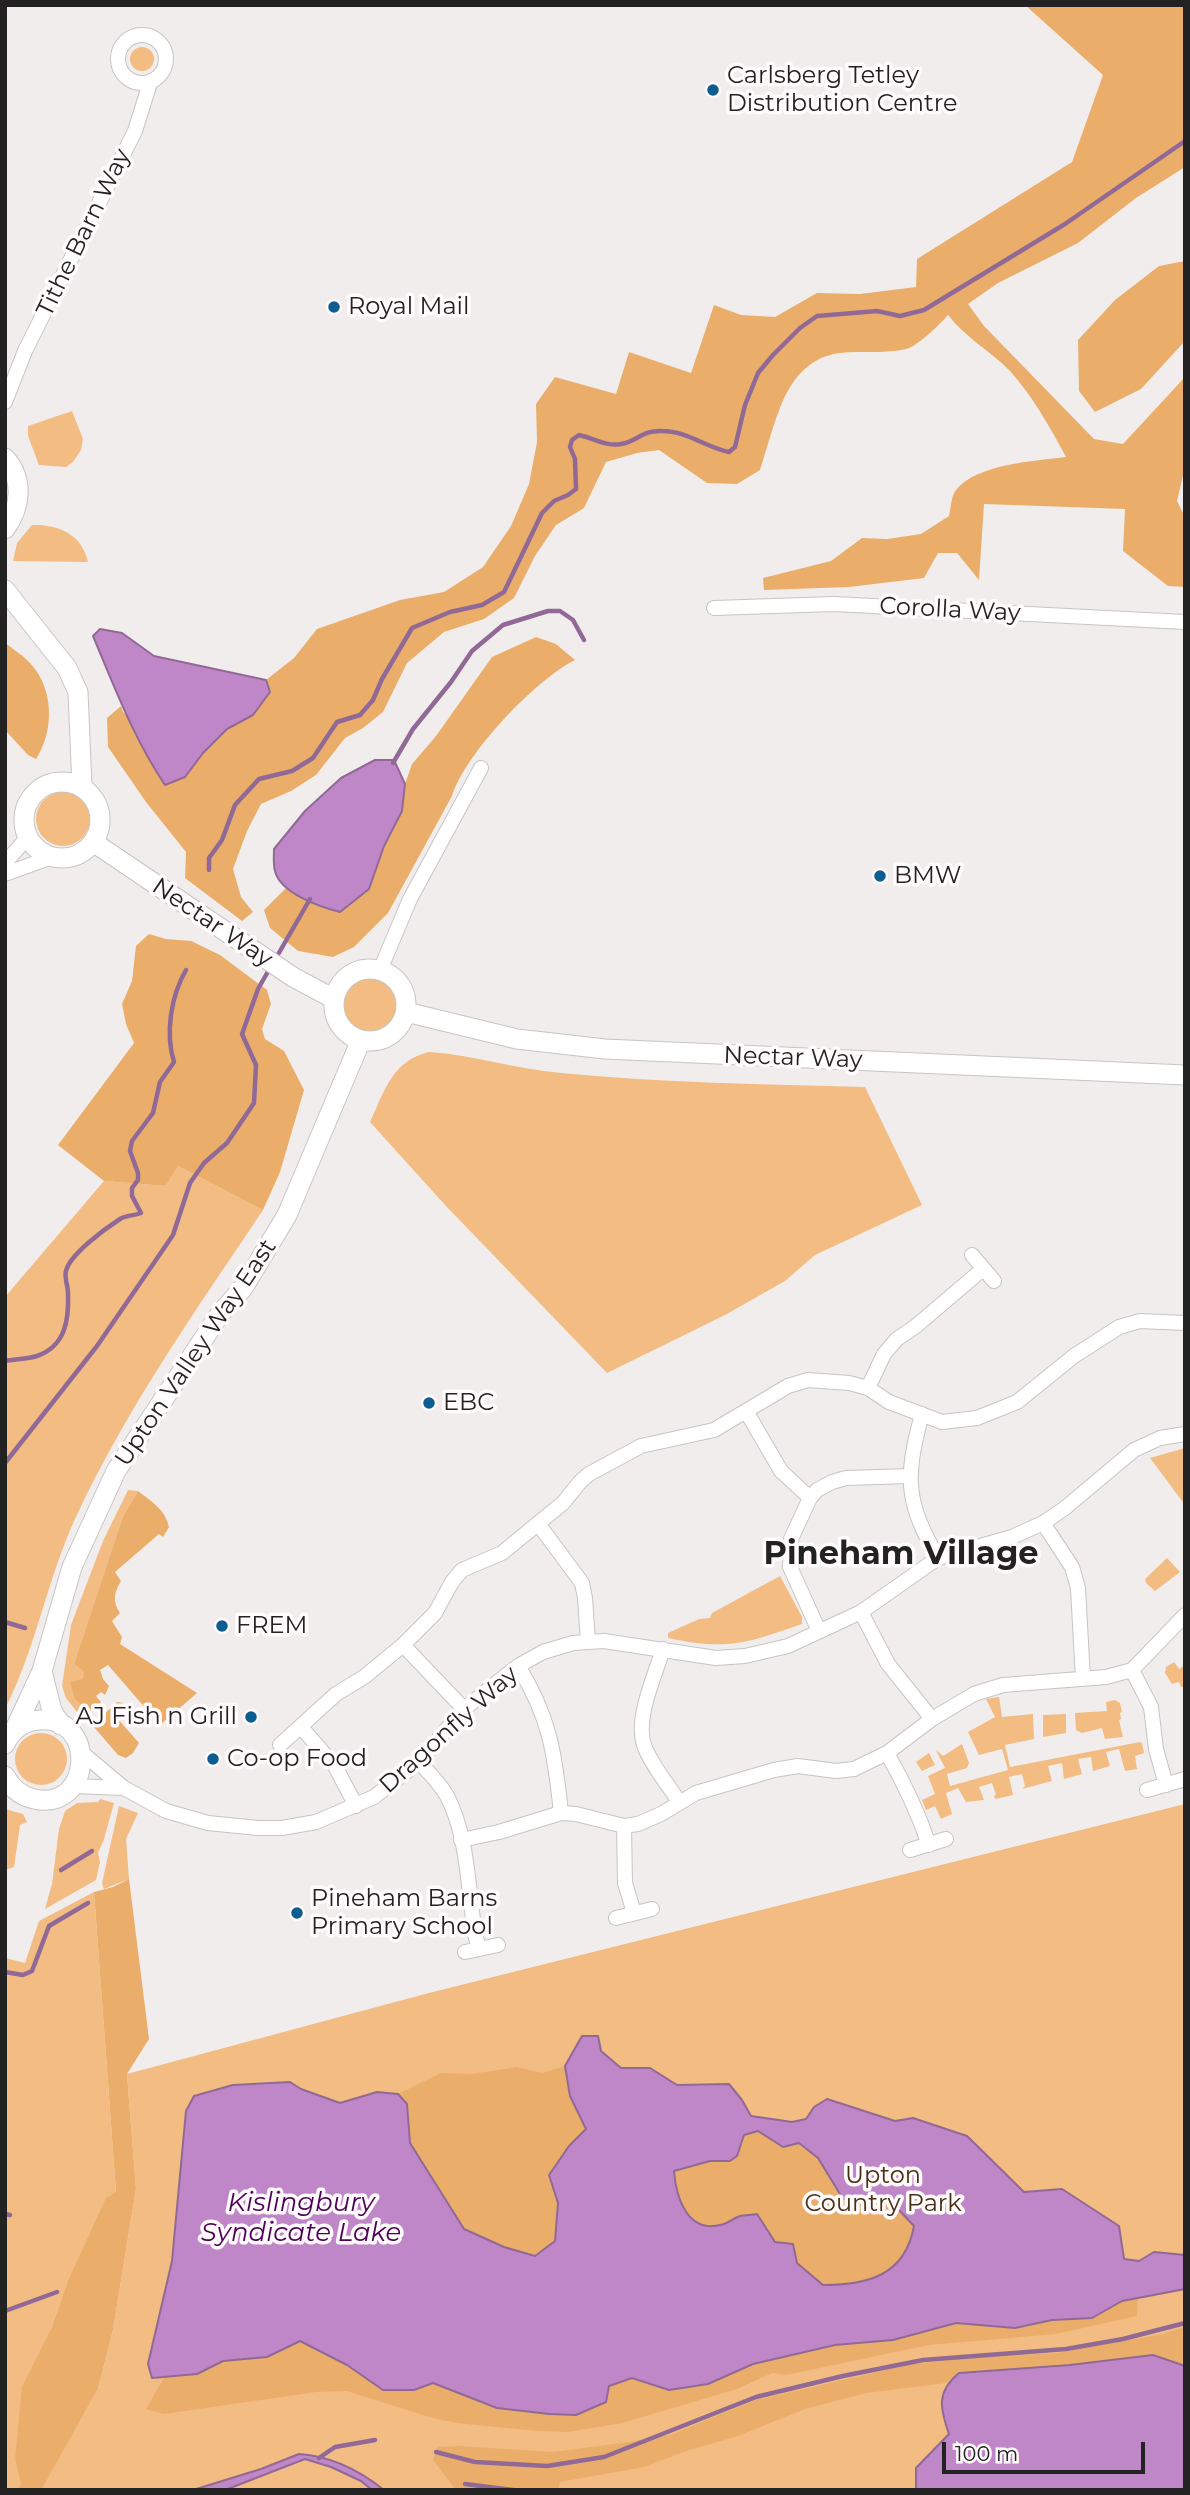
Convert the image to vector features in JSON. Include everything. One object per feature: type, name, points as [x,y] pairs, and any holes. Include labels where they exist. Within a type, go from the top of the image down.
[{"type":"street","name":"Tithe Barn Way","points":[[5,402],[25,351],[135,131],[150,83],[163,73],[167,59],[162,45],[150,36],[143,35],[129,39],[119,51],[119,66],[125,77],[131,81],[139,114]]},
{"type":"street","points":[[131,81],[150,83]]},
{"type":"street","name":"Tithe Barn Way","points":[[5,371],[25,351]]},
{"type":"street","points":[[5,458],[18,482],[19,500],[13,518],[5,529]]},
{"type":"street","points":[[5,590],[67,668],[78,692],[82,787]]},
{"type":"street","name":"Corolla Way","points":[[715,608],[834,604],[1185,622]]},
{"type":"street","points":[[57,781],[80,734]]},
{"type":"street","points":[[380,970],[410,899],[481,768]]},
{"type":"street","points":[[57,781],[82,787],[98,806],[100,818],[99,830],[93,842],[75,856],[64,858],[42,853],[27,838],[23,825],[29,799],[36,790],[57,781]]},
{"type":"street","points":[[5,863],[27,838]]},
{"type":"street","name":"Nectar Way","points":[[93,842],[293,977],[334,999]]},
{"type":"street","points":[[5,874],[52,857]]},
{"type":"street","points":[[368,968],[380,970],[398,982],[404,991],[405,1012],[396,1031],[387,1037],[377,1041],[361,1040],[345,1032],[338,1022],[334,999],[345,978],[356,971],[368,968]]},
{"type":"street","name":"Nectar Way","points":[[405,1012],[517,1039],[605,1049],[1185,1075]]},
{"type":"street","name":"Upton Valley Way East","points":[[10,1736],[42,1671],[72,1567],[116,1471],[220,1314],[243,1288],[287,1215],[361,1040]]},
{"type":"street","points":[[972,1255],[994,1281]]},
{"type":"street","points":[[868,1388],[884,1354],[897,1339],[984,1269]]},
{"type":"street","points":[[280,1745],[336,1694],[364,1677],[402,1645],[435,1613],[452,1582],[463,1570],[502,1553],[539,1525],[589,1474],[641,1446],[714,1430],[788,1386],[808,1380],[849,1383],[868,1388],[889,1402],[942,1422],[977,1419],[1017,1402],[1074,1356],[1118,1327],[1140,1321],[1185,1324]]},
{"type":"street","points":[[746,1411],[782,1471],[810,1498]]},
{"type":"street","points":[[922,1414],[910,1476],[912,1500],[917,1520],[938,1558]]},
{"type":"street","name":"Dragonfly Way","points":[[81,1752],[124,1788],[166,1811],[208,1823],[258,1828],[282,1828],[316,1822],[374,1797],[419,1762],[464,1709],[518,1666],[543,1652],[573,1643],[604,1641],[716,1658],[745,1656],[788,1646],[861,1612],[938,1558],[1012,1537],[1043,1523],[1134,1450],[1160,1438],[1185,1434]]},
{"type":"street","points":[[819,1631],[790,1567],[791,1539],[810,1498],[825,1486],[846,1478],[910,1476]]},
{"type":"street","points":[[1043,1523],[1072,1567],[1078,1588],[1083,1679]]},
{"type":"street","points":[[539,1525],[582,1583],[588,1642]]},
{"type":"street","points":[[861,1612],[888,1664],[932,1719]]},
{"type":"street","points":[[461,1840],[499,1832],[561,1813],[624,1826],[638,1824],[661,1814],[695,1793],[786,1767],[836,1771],[854,1769],[887,1753],[932,1719],[974,1694],[1003,1685],[1106,1677],[1132,1670],[1185,1615]]},
{"type":"street","points":[[402,1645],[464,1709]]},
{"type":"street","points":[[663,1649],[641,1722],[642,1737],[645,1748],[679,1802]]},
{"type":"street","points":[[518,1666],[535,1693],[550,1733],[556,1760],[561,1813]]},
{"type":"street","points":[[1132,1670],[1151,1707],[1156,1749],[1166,1785]]},
{"type":"street","points":[[5,1776],[12,1792],[45,1800],[65,1793],[74,1786],[82,1763],[81,1752],[74,1735],[61,1725],[52,1711],[42,1671]]},
{"type":"street","points":[[10,1736],[22,1724],[41,1720],[61,1725]]},
{"type":"street","points":[[300,1727],[335,1766],[356,1807]]},
{"type":"street","points":[[887,1753],[906,1785],[929,1845]]},
{"type":"street","points":[[419,1762],[438,1781],[456,1816],[475,1934],[472,1951],[498,1945]]},
{"type":"street","points":[[1147,1790],[1185,1779]]},
{"type":"street","name":"Dragonfly Way","points":[[74,1786],[124,1788]]},
{"type":"street","points":[[624,1826],[625,1883],[634,1913]]},
{"type":"street","points":[[910,1850],[946,1839]]},
{"type":"street","points":[[617,1918],[652,1909]]},
{"type":"green space","points":[[142,47],[151,50],[154,59],[151,68],[142,71],[133,68],[130,59],[133,50]]},
{"type":"green space","points":[[72,411],[83,439],[81,450],[66,467],[39,465],[28,436],[28,426]]},
{"type":"green space","points":[[32,525],[51,526],[68,533],[80,544],[88,562],[13,561],[17,543]]},
{"type":"green space","points":[[63,792],[82,800],[90,819],[82,838],[63,846],[44,838],[36,819],[44,800]]},
{"type":"green space","points":[[364,976],[376,976],[391,984],[399,999],[399,1011],[391,1026],[376,1034],[364,1034],[349,1026],[341,1011],[341,999],[349,984]]},
{"type":"green space","points":[[429,1052],[544,1071],[599,1076],[713,1083],[865,1087],[922,1205],[815,1255],[785,1281],[725,1315],[607,1373],[446,1206],[370,1122],[391,1078],[406,1062]]},
{"type":"green space","points":[[178,1166],[263,1210],[139,1399],[95,1478],[65,1542],[25,1662],[5,1709],[5,1297],[104,1181],[166,1186]]},
{"type":"green space","points":[[1185,1448],[1185,1505],[1150,1458]]},
{"type":"green space","points":[[128,1490],[138,1491],[123,1516],[74,1664],[84,1672],[87,1710],[94,1709],[80,1716],[66,1698],[62,1686],[71,1625],[103,1541]]},
{"type":"green space","points":[[1167,1558],[1180,1572],[1155,1591],[1145,1579]]},
{"type":"green space","points":[[780,1576],[802,1617],[802,1624],[736,1643],[706,1644],[668,1638],[668,1633],[699,1619],[710,1618],[712,1613]]},
{"type":"green space","points":[[1174,1662],[1179,1669],[1185,1665],[1185,1687],[1181,1687],[1179,1682],[1172,1684],[1165,1673],[1166,1667]]},
{"type":"green space","points":[[999,1697],[1002,1717],[1033,1714],[1034,1739],[1005,1745],[1010,1767],[1140,1742],[1144,1753],[1135,1756],[1137,1769],[1125,1771],[1119,1749],[1106,1752],[1110,1766],[1093,1771],[1091,1757],[1078,1759],[1082,1774],[1064,1779],[1062,1763],[1048,1766],[1052,1781],[1022,1789],[1025,1786],[1022,1774],[1009,1777],[1013,1795],[995,1799],[992,1783],[979,1787],[984,1800],[966,1802],[958,1788],[946,1793],[952,1814],[941,1819],[935,1806],[926,1810],[922,1800],[935,1794],[928,1776],[945,1768],[936,1750],[943,1756],[962,1744],[969,1763],[967,1768],[947,1774],[950,1786],[1008,1770],[1002,1749],[979,1755],[968,1732],[995,1717],[986,1699]]},
{"type":"green space","points":[[1115,1700],[1120,1703],[1122,1712],[1119,1720],[1123,1737],[1105,1739],[1102,1728],[1082,1733],[1076,1730],[1075,1713],[1107,1711],[1106,1702]]},
{"type":"green space","points":[[1066,1714],[1066,1733],[1043,1737],[1043,1715]]},
{"type":"green space","points":[[41,1733],[60,1740],[67,1759],[60,1778],[41,1785],[22,1778],[15,1759],[22,1740]]},
{"type":"green space","points":[[929,1753],[935,1765],[922,1771],[916,1762]]},
{"type":"green space","points":[[100,1799],[114,1803],[98,1853],[100,1862],[96,1880],[45,1909],[52,1884],[59,1829],[65,1811],[77,1803],[98,1802]]},
{"type":"green space","name":"Upton Country Park","points":[[1185,1804],[1185,2490],[41,2490],[98,2389],[113,2330],[136,2189],[127,2074],[425,1994]]},
{"type":"green space","points":[[119,1806],[138,1813],[126,1839],[129,1879],[104,1889],[102,1883]]},
{"type":"green space","points":[[5,1809],[23,1814],[27,1822],[20,1825],[14,1867],[5,1870]]},
{"type":"green space","points":[[94,1892],[116,2192],[67,2283],[51,2329],[15,2460],[22,2485],[18,2490],[5,2490],[5,1958],[25,1963],[39,1921]]},
{"type":"shaded area","points":[[1025,5],[1185,5],[1185,167],[1136,198],[1078,243],[998,283],[968,304],[984,326],[1094,439],[1123,444],[1185,377],[1185,467],[1177,501],[1185,517],[1185,587],[1168,586],[1123,551],[1125,509],[984,504],[979,580],[957,553],[938,553],[924,578],[849,587],[764,590],[763,578],[831,561],[862,538],[887,539],[921,534],[949,516],[956,490],[977,474],[1007,465],[1066,457],[1040,412],[1009,370],[948,315],[928,335],[906,349],[831,355],[817,360],[805,369],[792,384],[782,403],[760,470],[737,484],[707,483],[659,450],[606,462],[584,508],[556,525],[535,556],[514,598],[484,619],[444,632],[407,663],[383,712],[345,738],[316,775],[291,791],[261,804],[247,831],[233,869],[241,897],[253,912],[242,921],[185,878],[186,852],[146,802],[108,747],[107,718],[121,706],[123,712],[185,777],[203,753],[227,729],[253,715],[270,692],[266,680],[294,658],[317,629],[400,600],[444,592],[483,567],[511,526],[529,484],[537,442],[536,404],[555,377],[616,394],[629,352],[691,373],[714,305],[741,315],[775,317],[817,293],[860,294],[916,287],[917,259],[1072,162],[1103,75]]},
{"type":"shaded area","points":[[1185,261],[1185,341],[1141,389],[1095,412],[1079,391],[1078,340],[1115,300],[1159,266]]},
{"type":"shaded area","points":[[536,637],[556,644],[575,660],[522,701],[471,760],[388,913],[354,947],[333,957],[298,951],[270,928],[264,910],[286,888],[318,906],[369,889],[384,846],[402,811],[405,784],[412,764],[436,736],[492,657]]},
{"type":"shaded area","points":[[5,643],[37,671],[47,695],[49,722],[36,759],[28,755],[5,730]]},
{"type":"shaded area","points":[[149,934],[166,939],[191,941],[220,955],[267,990],[271,1004],[262,1029],[265,1039],[284,1051],[304,1090],[280,1172],[263,1210],[178,1166],[166,1186],[104,1181],[58,1145],[134,1043],[122,1004],[132,981],[136,946]]},
{"type":"shaded area","points":[[138,1491],[161,1511],[169,1527],[163,1537],[159,1534],[115,1572],[121,1581],[115,1597],[120,1613],[112,1621],[122,1637],[120,1644],[197,1693],[160,1725],[108,1665],[100,1670],[109,1686],[105,1695],[101,1692],[96,1696],[101,1702],[94,1709],[87,1710],[75,1699],[70,1682],[83,1679],[84,1672],[74,1664],[123,1516]]},
{"type":"shaded area","points":[[117,1702],[123,1703],[127,1710],[118,1719],[139,1743],[126,1758],[118,1755],[94,1727]]},
{"type":"shaded area","points":[[129,1879],[149,2039],[127,2074],[136,2189],[113,2330],[98,2389],[43,2487],[41,2490],[18,2490],[21,2484],[15,2460],[22,2387],[51,2329],[67,2283],[106,2198],[116,2192],[94,1892]]},
{"type":"shaded area","points":[[565,2066],[570,2096],[587,2129],[569,2146],[549,2175],[558,2203],[555,2241],[535,2256],[504,2247],[465,2229],[410,2143],[407,2104],[398,2094],[441,2073],[472,2074],[517,2067],[542,2073]]},
{"type":"shaded area","points":[[758,2131],[783,2146],[799,2143],[818,2157],[843,2199],[879,2196],[898,2209],[914,2226],[902,2257],[893,2267],[882,2274],[855,2283],[823,2285],[775,2243],[757,2214],[740,2216],[723,2224],[708,2226],[691,2218],[680,2202],[674,2171],[710,2161],[731,2161],[741,2147],[744,2135]]},
{"type":"shaded area","points":[[1138,2298],[1137,2316],[1056,2334],[929,2345],[786,2375],[772,2373],[737,2389],[622,2423],[568,2432],[456,2423],[347,2391],[316,2392],[164,2414],[146,2409],[164,2378],[197,2374],[223,2361],[267,2357],[300,2340],[347,2365],[383,2390],[414,2390],[433,2383],[497,2408],[576,2415],[609,2386],[632,2378],[669,2390],[708,2384],[753,2364],[835,2345],[893,2340],[956,2323],[1015,2328],[1052,2320],[1092,2318],[1122,2301]]},
{"type":"shaded area","points":[[1185,2327],[1185,2366],[1153,2355],[1070,2365],[959,2373],[946,2383],[866,2393],[805,2409],[738,2436],[644,2467],[560,2482],[558,2490],[456,2490],[433,2460],[438,2447],[553,2452],[670,2435],[756,2400],[912,2364],[1056,2353],[1163,2334]]},
{"type":"water","points":[[100,629],[122,633],[154,656],[266,680],[270,692],[253,715],[227,729],[203,753],[185,777],[165,785],[134,730],[93,636]]},
{"type":"water","points":[[375,760],[394,760],[405,784],[402,811],[384,846],[369,889],[340,912],[322,907],[292,892],[278,879],[274,868],[274,849],[305,811],[341,778]]},
{"type":"water","name":"Kislingbury Syndicate Lake","points":[[582,2036],[598,2036],[601,2051],[621,2068],[650,2068],[677,2085],[729,2084],[751,2116],[792,2122],[806,2119],[814,2107],[827,2099],[895,2121],[913,2118],[967,2136],[1024,2192],[1062,2189],[1119,2226],[1124,2259],[1139,2261],[1154,2252],[1185,2255],[1185,2289],[1122,2301],[1092,2318],[1052,2320],[1015,2328],[956,2323],[893,2340],[835,2345],[753,2364],[708,2384],[669,2390],[632,2378],[609,2386],[606,2402],[576,2415],[497,2408],[433,2383],[414,2390],[383,2390],[347,2365],[300,2341],[267,2357],[223,2361],[197,2374],[152,2378],[148,2364],[172,2261],[186,2111],[194,2096],[233,2085],[290,2082],[301,2089],[340,2103],[377,2092],[398,2094],[407,2104],[410,2143],[464,2229],[504,2247],[535,2256],[555,2241],[558,2203],[549,2175],[569,2146],[586,2129],[570,2096],[565,2066]],"holes":[[[758,2131],[783,2147],[799,2143],[818,2158],[843,2199],[879,2196],[898,2209],[914,2226],[909,2243],[893,2267],[869,2280],[823,2285],[797,2263],[793,2244],[775,2242],[757,2214],[740,2216],[723,2224],[709,2226],[699,2224],[685,2211],[677,2192],[674,2171],[710,2161],[730,2161],[737,2156],[744,2135]]]},
{"type":"water","points":[[1153,2355],[1185,2366],[1185,2490],[916,2490],[916,2468],[949,2434],[942,2408],[943,2394],[959,2373],[1070,2365]]},
{"type":"water","points":[[299,2454],[344,2465],[384,2490],[372,2490],[361,2481],[331,2467],[305,2459],[225,2490],[193,2490],[261,2469]]},
{"type":"waterway","points":[[209,870],[209,858],[222,840],[235,805],[259,779],[292,771],[313,758],[337,722],[360,715],[373,700],[412,628],[450,612],[482,605],[504,592],[542,513],[554,501],[576,489],[575,459],[570,447],[572,440],[579,435],[616,445],[650,432],[662,431],[688,436],[729,452],[735,447],[745,405],[758,373],[800,328],[817,316],[877,311],[900,316],[924,310],[1065,224],[1185,141]]},
{"type":"waterway","points":[[393,763],[413,729],[472,651],[503,625],[548,611],[560,611],[573,620],[584,640]]},
{"type":"waterway","points":[[276,958],[310,899]]},
{"type":"waterway","points":[[5,1463],[97,1346],[173,1235],[190,1183],[204,1163],[227,1143],[254,1103],[256,1065],[242,1034],[258,989],[270,968]]},
{"type":"waterway","points":[[5,1361],[37,1356],[54,1346],[64,1330],[68,1312],[66,1273],[69,1264],[89,1242],[114,1223],[141,1213],[132,1196],[138,1173],[130,1151],[132,1141],[153,1113],[160,1082],[174,1062],[170,1039],[171,1015],[186,970]]},
{"type":"waterway","points":[[5,1622],[25,1628]]},
{"type":"waterway","points":[[61,1870],[92,1851]]},
{"type":"waterway","points":[[5,1972],[23,1975],[32,1971],[49,1926],[88,1903]]},
{"type":"waterway","points":[[5,2214],[10,2215]]},
{"type":"waterway","points":[[5,2311],[57,2292]]},
{"type":"waterway","points":[[436,2452],[475,2462],[547,2466],[604,2457],[756,2397],[843,2376],[923,2360],[1066,2349],[1123,2339],[1185,2323]]},
{"type":"waterway","points":[[319,2458],[335,2447],[375,2440]]},
{"type":"waterway","points":[[465,2484],[513,2490]]},
{"type":"place","name":"Carlsberg Tetley Distribution Centre","points":[[713,90]]},
{"type":"place","name":"Royal Mail","points":[[334,307]]},
{"type":"place","name":"BMW","points":[[880,876]]},
{"type":"place","name":"EBC","points":[[429,1403]]},
{"type":"place","name":"FREM","points":[[222,1626]]},
{"type":"place","name":"AJ Fish n Grill","points":[[251,1717]]},
{"type":"place","name":"Co-op Food","points":[[213,1759]]},
{"type":"place","name":"Pineham Barns Primary School","points":[[297,1913]]},
{"type":"district","name":"Pineham Village","points":[[901,1555]]}]
